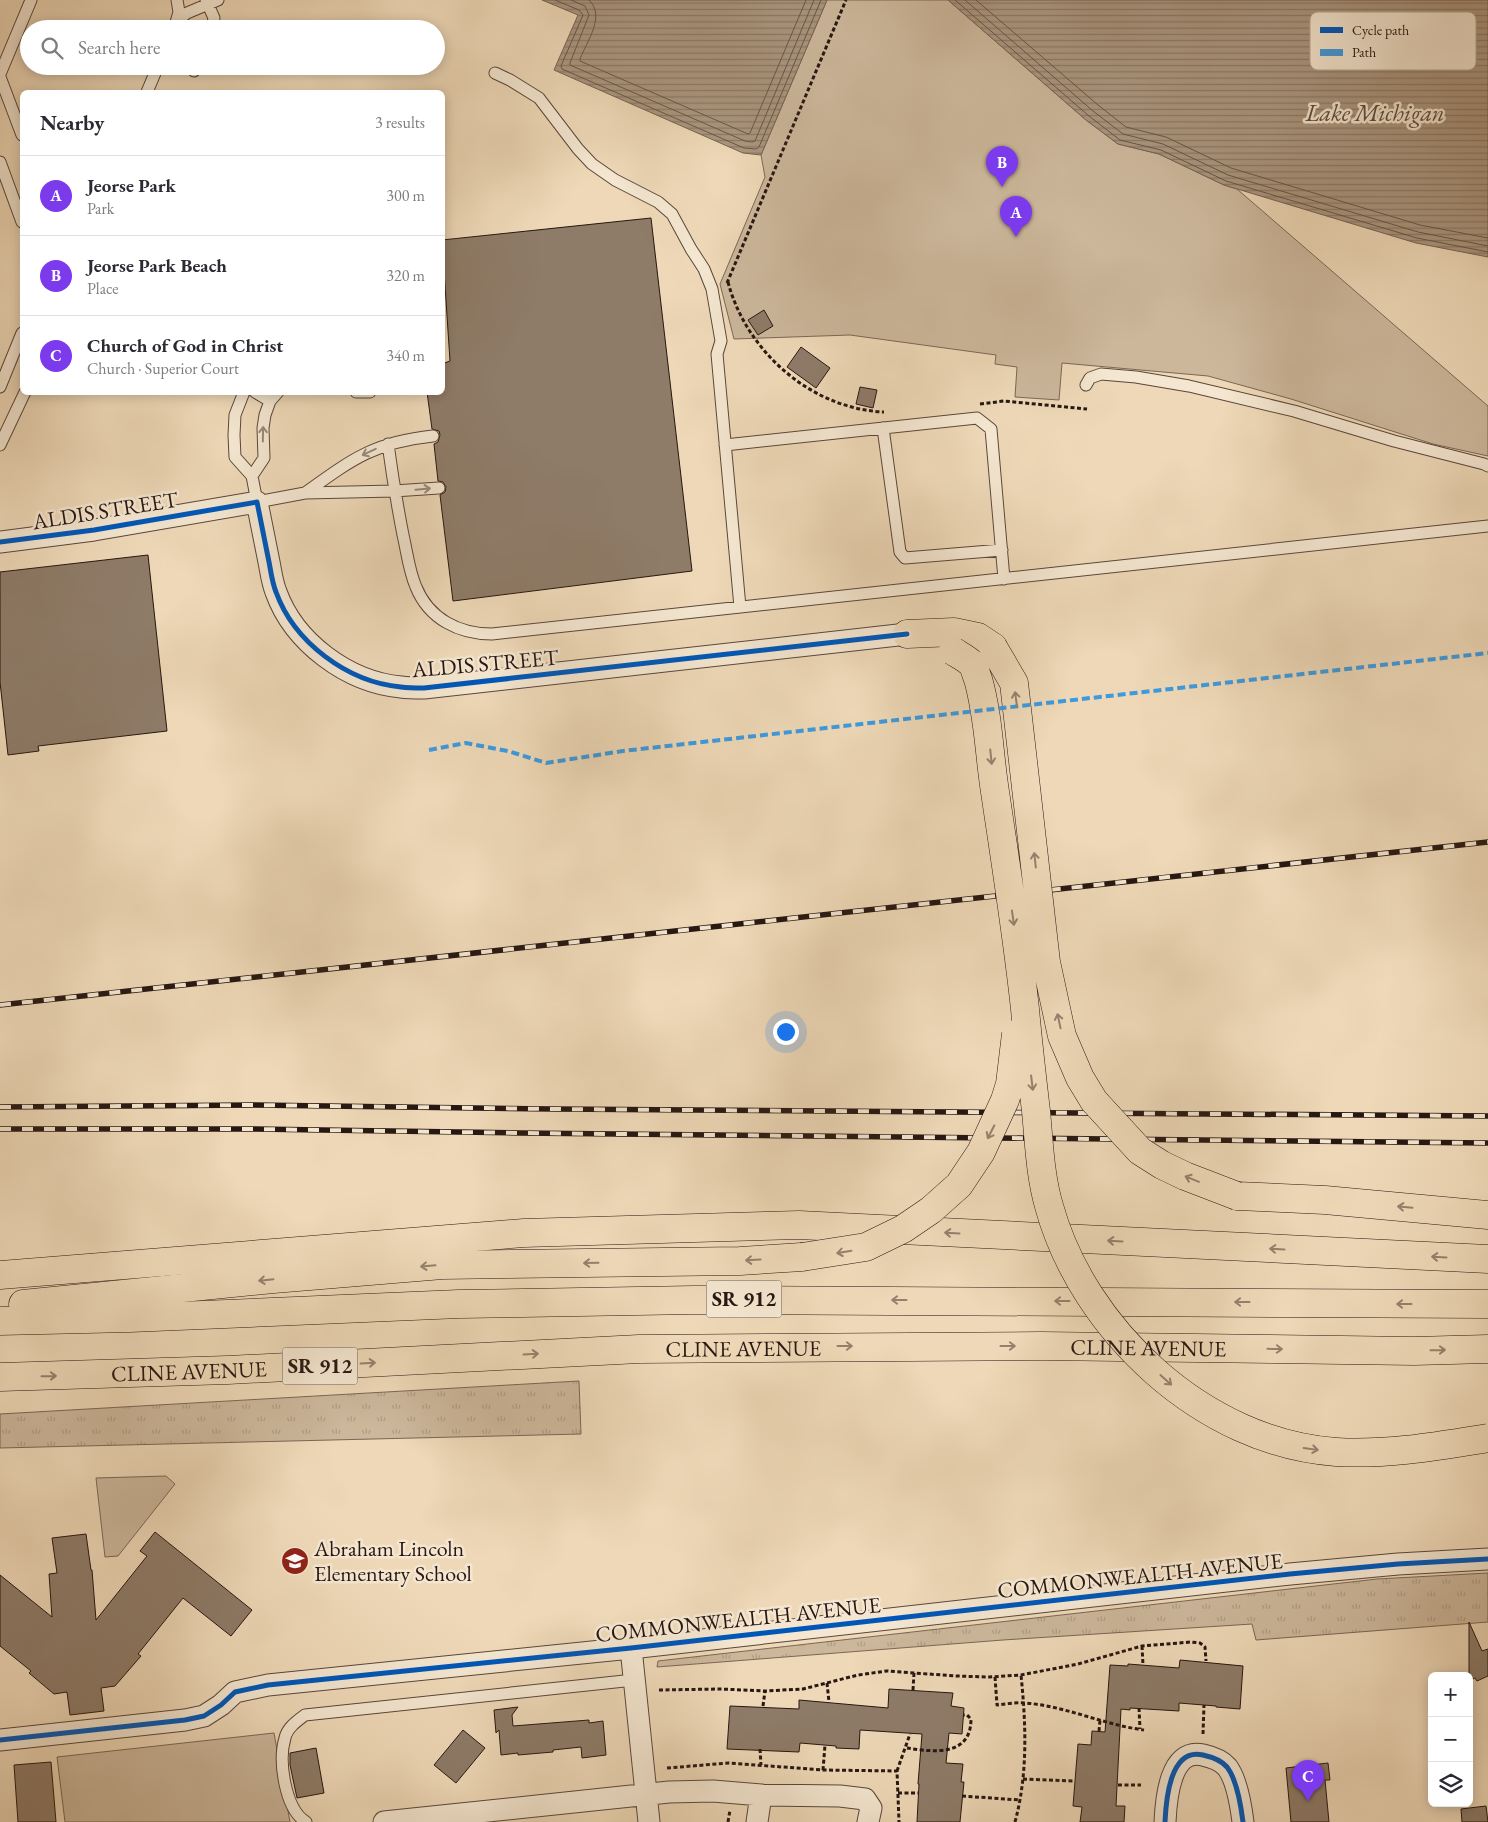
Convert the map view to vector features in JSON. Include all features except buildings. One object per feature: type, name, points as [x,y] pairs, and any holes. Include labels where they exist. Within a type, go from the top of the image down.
[{"type":"highway","points":[[907,634],[954,632],[978,637],[992,647],[1014,683],[1046,962],[1062,1036],[1080,1078],[1094,1101],[1140,1150],[1162,1165],[1185,1176],[1237,1196],[1326,1200],[1488,1214]]},
{"type":"highway","points":[[907,634],[953,651],[973,665],[985,703],[992,768],[1022,983],[1040,1157],[1051,1212],[1061,1243],[1098,1309],[1117,1334],[1178,1391],[1212,1413],[1264,1437],[1298,1447],[1336,1452],[1412,1451],[1488,1438]]},
{"type":"highway","points":[[0,1307],[273,1279],[442,1265],[740,1261],[802,1257],[866,1248],[931,1210],[959,1185],[981,1152],[1005,1100],[1010,1084],[1022,983]]},
{"type":"highway","points":[[0,1275],[524,1233],[799,1225],[1488,1259]]},
{"type":"highway","name":"CLINE AVENUE","points":[[0,1321],[140,1318],[459,1304],[694,1300],[1488,1304]]},
{"type":"highway","name":"CLINE AVENUE","points":[[0,1377],[228,1370],[649,1348],[1042,1346],[1488,1349]]},
{"type":"street","name":"ALDIS STREET","points":[[1,537],[94,530],[257,502],[275,590],[284,610],[295,626],[322,654],[339,666],[379,683],[400,687],[424,688],[907,634]]},
{"type":"street","name":"COMMONWEALTH AVENUE","points":[[0,1740],[185,1720],[204,1716],[235,1692],[268,1685],[631,1648],[1290,1574],[1398,1564],[1488,1559]]},
{"type":"street","points":[[631,1648],[649,1822]]},
{"type":"street","points":[[1165,1822],[1166,1801],[1176,1766],[1184,1759],[1198,1754],[1216,1758],[1227,1767],[1239,1794],[1244,1822]]},
{"type":"street","points":[[384,1822],[646,1794],[713,1790],[761,1795],[840,1796],[865,1799],[871,1808],[868,1822]]},
{"type":"street","points":[[757,1822],[761,1795]]},
{"type":"lane","points":[[23,20],[31,0]]},
{"type":"lane","points":[[177,0],[179,12],[177,20]]},
{"type":"lane","points":[[180,20],[187,13],[211,1],[214,20]]},
{"type":"lane","points":[[20,27],[0,75],[20,130]]},
{"type":"lane","points":[[495,73],[539,98],[578,149],[592,164],[608,176],[666,208],[678,222],[691,250],[704,269],[716,309],[721,341],[716,354],[740,608]]},
{"type":"lane","points":[[148,90],[154,75]]},
{"type":"lane","points":[[0,162],[20,217]]},
{"type":"lane","points":[[0,387],[20,338]]},
{"type":"lane","points":[[1086,385],[1090,378],[1101,374],[1136,377],[1189,386],[1294,411],[1394,441],[1488,466]]},
{"type":"lane","points":[[0,445],[24,395]]},
{"type":"lane","points":[[243,395],[236,415],[234,435],[235,457],[252,476],[257,502],[305,493],[439,488]]},
{"type":"lane","points":[[260,395],[270,402]]},
{"type":"lane","points":[[252,476],[264,458],[263,428],[270,402],[276,395]]},
{"type":"lane","points":[[725,445],[977,418],[991,429],[1004,579]]},
{"type":"lane","points":[[883,428],[900,552],[905,558],[1002,550]]},
{"type":"lane","points":[[305,493],[348,462],[369,450],[408,438],[433,436]]},
{"type":"lane","points":[[388,444],[394,491],[416,587],[421,597],[434,613],[449,625],[469,633],[492,634],[740,608],[1488,526]]},
{"type":"lane","points":[[306,1822],[299,1818],[290,1802],[282,1762],[285,1737],[294,1723],[306,1715],[634,1680]]},
{"type":"path","points":[[716,309],[846,0]]},
{"type":"path","points":[[728,282],[733,300],[761,347],[774,363],[791,377],[819,394],[840,403],[876,412],[889,412]]},
{"type":"path","points":[[974,404],[1004,401],[1087,409]]},
{"type":"path","points":[[660,1690],[721,1689],[765,1691],[803,1689],[858,1675],[887,1671],[956,1676],[994,1677],[1021,1675],[1078,1664],[1142,1646],[1191,1642],[1200,1643],[1205,1647],[1206,1661]]},
{"type":"path","points":[[1142,1646],[1143,1665]]},
{"type":"path","points":[[913,1690],[914,1673]]},
{"type":"path","points":[[1015,1822],[1020,1800],[1026,1733],[1021,1675]]},
{"type":"path","points":[[994,1677],[998,1705],[1024,1702],[1064,1710],[1120,1726],[1142,1729],[1138,1708]]},
{"type":"path","points":[[827,1684],[829,1702]]},
{"type":"path","points":[[764,1706],[765,1691]]},
{"type":"path","points":[[1203,1734],[1204,1705]]},
{"type":"path","points":[[907,1748],[935,1750],[955,1748],[966,1740],[971,1724],[971,1719],[967,1715],[963,1715]]},
{"type":"path","points":[[1099,1731],[1100,1720]]},
{"type":"path","points":[[899,1822],[897,1771],[907,1748],[910,1734]]},
{"type":"path","points":[[823,1770],[824,1745]]},
{"type":"path","points":[[760,1749],[761,1765]]},
{"type":"path","points":[[667,1768],[729,1763],[823,1770],[897,1771]]},
{"type":"path","points":[[1022,1779],[1075,1780]]},
{"type":"path","points":[[1118,1784],[1142,1785]]},
{"type":"path","points":[[898,1793],[919,1793]]},
{"type":"path","points":[[962,1796],[1020,1800]]},
{"type":"green space","points":[[827,0],[948,0],[1086,120],[1118,144],[1159,154],[1224,185],[1237,189],[1488,406],[1488,456],[1433,444],[1291,399],[1208,376],[1062,363],[1059,400],[1015,397],[1017,367],[995,364],[996,355],[850,335],[734,339],[720,284],[765,177],[761,155]]},
{"type":"green space","points":[[579,1381],[581,1434],[0,1448],[0,1414]]},
{"type":"green space","points":[[166,1476],[175,1484],[118,1556],[105,1557],[96,1478]]},
{"type":"green space","points":[[1488,1573],[1488,1622],[1256,1640],[1252,1624],[1003,1640],[657,1667],[658,1661],[1377,1579]]},
{"type":"green space","points":[[274,1733],[290,1822],[65,1822],[57,1757]]},
{"type":"water","points":[[542,0],[827,0],[761,155],[743,153],[554,70],[578,15]]},
{"type":"water","name":"Lake Michigan","points":[[948,0],[1488,0],[1488,257],[1416,243],[1224,185],[1159,154],[1118,144],[1086,120]]},
{"type":"railway","points":[[0,1005],[1488,842]]},
{"type":"railway","points":[[0,1107],[253,1105],[1488,1116]]},
{"type":"railway","points":[[0,1129],[254,1129],[1488,1143]]},
{"type":"marked path","points":[[429,750],[466,743],[508,751],[546,763],[623,751],[1488,653]]},
{"type":"cycle path","points":[[0,542],[94,530],[257,502],[275,588],[284,610],[296,627],[309,643],[342,668],[381,684],[404,687],[424,688],[907,634]]},
{"type":"cycle path","points":[[0,1740],[185,1720],[204,1716],[221,1705],[235,1692],[268,1685],[631,1648],[1290,1574],[1398,1564],[1488,1559]]},
{"type":"cycle path","points":[[1165,1822],[1172,1777],[1183,1759],[1192,1755],[1203,1755],[1213,1758],[1222,1762],[1227,1767],[1236,1786],[1243,1822]]},
{"type":"place","name":"Jeorse Park Beach","points":[[1002,187]]},
{"type":"place","name":"Jeorse Park","points":[[1016,237]]},
{"type":"place","name":"Abraham Lincoln Elementary School","points":[[295,1561]]},
{"type":"place","name":"Church of God in Christ","points":[[1308,1801]]}]
